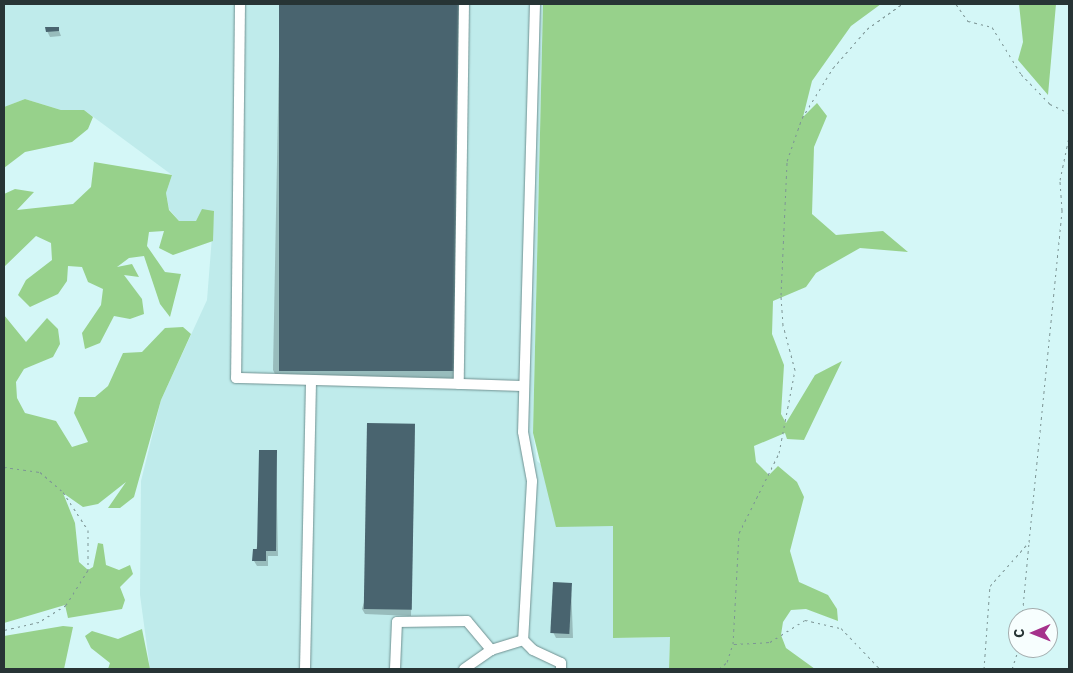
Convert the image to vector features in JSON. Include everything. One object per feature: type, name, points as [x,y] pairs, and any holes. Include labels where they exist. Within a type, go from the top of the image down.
[{"type":"lane","points":[[240,4],[236,378],[524,386]]},
{"type":"lane","points":[[459,384],[464,4]]},
{"type":"lane","points":[[535,4],[523,432],[532,481],[523,640],[533,650],[561,663],[561,669]]},
{"type":"lane","points":[[306,669],[311,380]]},
{"type":"lane","points":[[396,669],[398,622],[467,621],[491,650]]},
{"type":"lane","points":[[464,669],[491,650],[523,640]]},
{"type":"path","points":[[719,669],[727,662],[733,644],[739,533],[779,453],[795,370],[783,325],[782,294],[787,161],[802,118],[833,68],[867,29],[902,4]]},
{"type":"path","points":[[956,4],[968,20],[992,28],[1021,74],[1050,104],[1069,113]]},
{"type":"path","points":[[1023,608],[1062,218],[1060,180],[1069,137]]},
{"type":"path","points":[[4,468],[40,472],[63,492],[88,530],[88,570],[66,605],[38,622],[4,630]]},
{"type":"path","points":[[984,669],[990,586],[1029,542]]},
{"type":"path","points":[[733,644],[770,642],[805,620],[841,628],[880,669]]},
{"type":"shaded area","points":[[4,4],[543,4],[533,433],[537,461],[613,526],[613,638],[670,637],[669,669],[150,669],[140,595],[141,481],[161,400],[207,300],[214,211],[196,221],[179,221],[169,209],[166,193],[172,175],[84,110],[61,110],[25,99],[4,107]]},
{"type":"green space","points":[[543,4],[881,4],[851,26],[812,81],[803,117],[817,103],[827,116],[814,147],[812,214],[836,235],[883,231],[908,252],[860,248],[816,273],[806,287],[773,301],[772,334],[784,365],[781,414],[786,423],[815,375],[842,361],[804,440],[787,439],[785,433],[754,446],[756,462],[769,475],[778,466],[797,482],[804,497],[790,551],[799,582],[828,595],[837,609],[838,621],[806,609],[791,610],[783,622],[781,635],[786,648],[815,669],[669,669],[670,637],[613,638],[613,526],[556,527],[533,433]]},
{"type":"green space","points":[[1019,4],[1056,4],[1048,95],[1018,60],[1023,42]]},
{"type":"green space","points":[[25,99],[61,110],[84,110],[93,117],[88,129],[72,142],[25,152],[4,168],[4,107]]},
{"type":"green space","points":[[94,162],[172,175],[166,193],[169,210],[179,221],[196,221],[202,209],[214,211],[213,241],[173,255],[159,248],[164,231],[149,232],[147,246],[165,272],[181,274],[170,317],[160,304],[144,256],[129,258],[117,267],[132,264],[139,277],[124,275],[142,299],[144,314],[130,319],[114,316],[100,343],[85,349],[82,333],[101,305],[103,289],[88,282],[82,267],[68,266],[67,281],[58,294],[30,307],[18,295],[26,280],[52,260],[51,243],[36,236],[4,267],[4,194],[15,189],[34,192],[17,210],[73,204],[91,187]]},
{"type":"green space","points":[[4,315],[26,342],[47,318],[58,329],[60,344],[53,357],[24,369],[16,382],[17,398],[25,413],[56,421],[72,447],[88,442],[74,413],[79,397],[95,397],[108,386],[123,353],[142,352],[165,328],[183,327],[191,334],[161,400],[134,497],[120,508],[108,508],[126,482],[98,504],[83,507],[63,493],[75,523],[79,562],[88,570],[93,567],[98,543],[103,544],[106,565],[119,570],[130,565],[133,574],[120,587],[125,600],[122,609],[68,618],[65,605],[4,623]]},
{"type":"green space","points":[[63,626],[73,627],[64,669],[4,669],[4,636]]},
{"type":"green space","points":[[142,629],[150,669],[108,669],[110,663],[91,648],[85,636],[92,631],[118,639]]},
{"type":"building","points":[[279,4],[461,4],[461,371],[279,371]]},
{"type":"building","points":[[45,27],[59,27],[59,31],[46,32]]},
{"type":"building","points":[[367,423],[415,424],[412,610],[364,609]]},
{"type":"building","points":[[259,450],[277,450],[276,551],[266,551],[266,561],[252,561],[253,549],[257,549]]},
{"type":"building","points":[[553,582],[572,583],[569,634],[550,633]]}]
